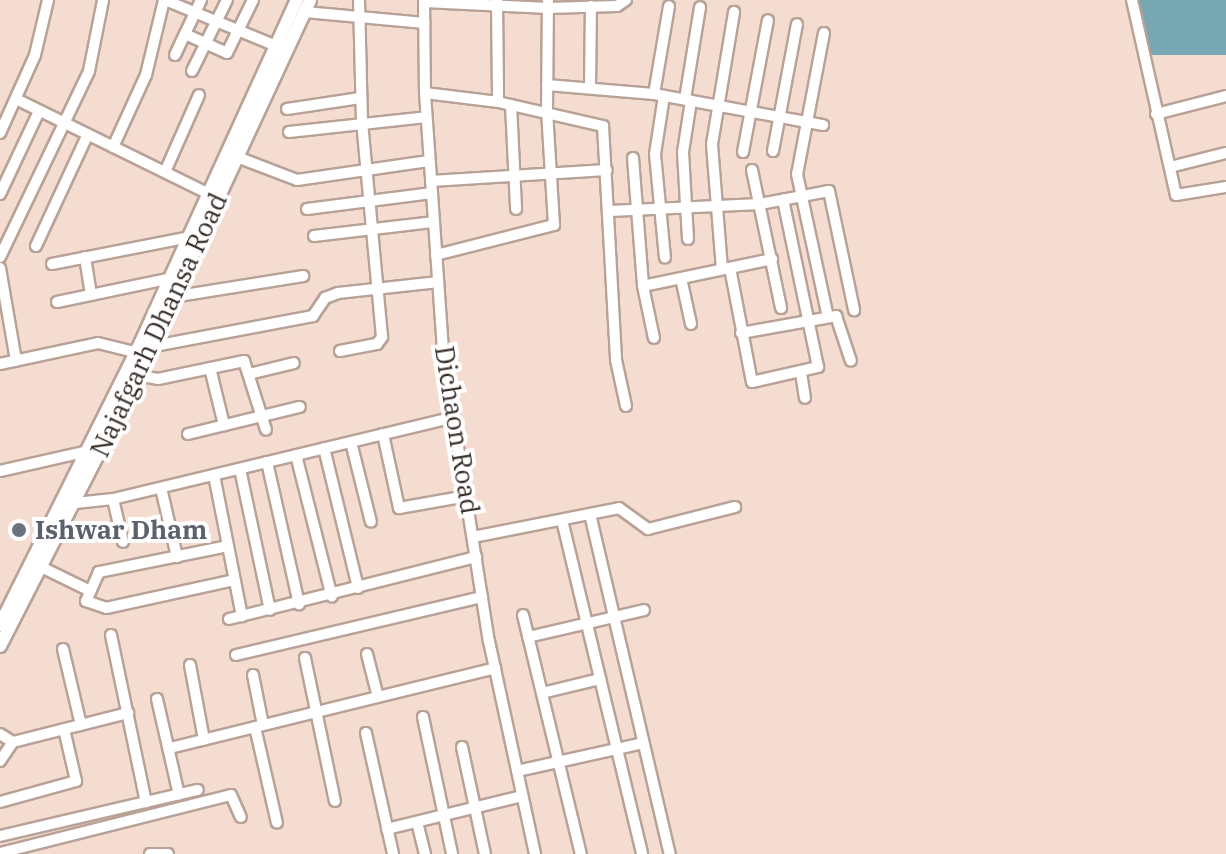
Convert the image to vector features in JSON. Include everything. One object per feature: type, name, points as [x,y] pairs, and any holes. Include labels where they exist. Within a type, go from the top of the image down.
[{"type":"main road","points":[[0,646],[68,503],[88,451],[144,351],[167,279],[185,238],[213,195],[282,48],[297,0]]},
{"type":"main road","name":"Najafgarh Dhansa Road","points":[[68,503],[136,375],[144,351],[172,297],[213,195],[237,157],[282,48],[308,6]]},
{"type":"main road","points":[[0,625],[38,565]]},
{"type":"street","points":[[0,133],[35,55],[48,0]]},
{"type":"street","points":[[0,257],[89,71],[103,0]]},
{"type":"street","points":[[113,147],[146,75],[164,0],[282,48]]},
{"type":"street","points":[[175,55],[201,0]]},
{"type":"street","points":[[192,71],[227,0]]},
{"type":"street","points":[[185,34],[227,53],[253,0]]},
{"type":"street","points":[[340,351],[381,342],[379,287],[360,98],[359,0]]},
{"type":"street","points":[[424,1],[617,6],[626,0]]},
{"type":"street","points":[[1132,0],[1156,114],[1179,197],[1226,187]]},
{"type":"street","name":"Dichaon Road","points":[[424,1],[429,161],[438,282],[454,417],[495,668],[535,854]]},
{"type":"street","points":[[497,4],[498,102]]},
{"type":"street","points":[[436,255],[553,228],[547,112],[548,4]]},
{"type":"street","points":[[308,6],[359,20],[424,23]]},
{"type":"street","points":[[590,86],[591,6]]},
{"type":"street","points":[[665,258],[656,142],[669,6]]},
{"type":"street","points":[[688,239],[683,152],[700,7]]},
{"type":"street","points":[[734,12],[712,144],[716,206],[726,269],[752,382],[801,373],[819,366],[783,200]]},
{"type":"street","points":[[743,152],[768,20]]},
{"type":"street","points":[[773,151],[797,24]]},
{"type":"street","points":[[824,33],[797,174],[828,317]]},
{"type":"street","points":[[547,85],[590,86],[659,95],[823,125]]},
{"type":"street","points":[[425,93],[498,102],[603,126],[616,360],[626,406]]},
{"type":"street","points":[[165,172],[199,95]]},
{"type":"street","points":[[1156,114],[1226,96]]},
{"type":"street","points":[[287,109],[360,98]]},
{"type":"street","points":[[16,99],[213,195]]},
{"type":"street","points":[[511,105],[516,209]]},
{"type":"street","points":[[0,194],[39,111]]},
{"type":"street","points":[[289,132],[426,117]]},
{"type":"street","points":[[36,246],[88,134]]},
{"type":"street","points":[[1170,167],[1226,153]]},
{"type":"street","points":[[237,157],[297,180],[429,161]]},
{"type":"street","points":[[633,158],[643,286],[654,338]]},
{"type":"street","points":[[307,209],[515,176],[607,170]]},
{"type":"street","points":[[752,170],[781,308]]},
{"type":"street","points":[[610,211],[760,204],[829,191],[854,310]]},
{"type":"street","points":[[314,236],[434,222]]},
{"type":"street","points":[[52,264],[185,238]]},
{"type":"street","points":[[85,257],[91,295]]},
{"type":"street","points":[[643,286],[772,259]]},
{"type":"street","points":[[0,268],[16,361]]},
{"type":"street","points":[[172,297],[303,276]]},
{"type":"street","points":[[681,278],[691,324]]},
{"type":"street","points":[[57,302],[167,279]]},
{"type":"street","points":[[0,364],[98,343],[144,351],[313,316],[329,296],[379,287],[438,282]]},
{"type":"street","points":[[741,333],[828,317],[840,318],[851,361]]},
{"type":"street","points":[[136,375],[158,379],[244,361],[266,430]]},
{"type":"street","points":[[249,374],[294,363]]},
{"type":"street","points":[[210,368],[224,425]]},
{"type":"street","points":[[801,373],[805,398]]},
{"type":"street","points":[[188,434],[300,407]]},
{"type":"street","points":[[68,503],[113,499],[454,417]]},
{"type":"street","points":[[383,434],[399,508],[467,496]]},
{"type":"street","points":[[351,442],[371,522]]},
{"type":"street","points":[[324,448],[358,588]]},
{"type":"street","points":[[0,471],[88,451]]},
{"type":"street","points":[[296,455],[332,597]]},
{"type":"street","points":[[267,462],[299,604]]},
{"type":"street","points":[[240,469],[270,610]]},
{"type":"street","points":[[214,475],[242,616]]},
{"type":"street","points":[[161,488],[177,557]]},
{"type":"street","points":[[113,499],[123,542]]},
{"type":"street","points":[[473,537],[626,509],[648,529],[735,507]]},
{"type":"street","points":[[590,514],[670,854]]},
{"type":"street","points":[[562,520],[642,854]]},
{"type":"street","points":[[228,546],[99,572],[86,601],[106,608],[234,580]]},
{"type":"street","points":[[229,619],[332,597],[476,557]]},
{"type":"street","points":[[38,565],[90,591]]},
{"type":"street","points":[[236,655],[482,597]]},
{"type":"street","points":[[528,637],[644,610]]},
{"type":"street","points":[[523,615],[581,854]]},
{"type":"street","points":[[111,635],[146,802]]},
{"type":"street","points":[[63,649],[81,725]]},
{"type":"street","points":[[367,654],[378,697]]},
{"type":"street","points":[[305,658],[335,801]]},
{"type":"street","points":[[190,665],[204,740]]},
{"type":"street","points":[[170,748],[495,668]]},
{"type":"street","points":[[253,675],[277,823]]},
{"type":"street","points":[[542,693],[600,679]]},
{"type":"street","points":[[157,699],[179,795]]},
{"type":"street","points":[[0,761],[13,742],[128,713]]},
{"type":"street","points":[[423,717],[452,854]]},
{"type":"street","points":[[0,802],[76,781],[64,729]]},
{"type":"street","points":[[366,733],[393,854]]},
{"type":"street","points":[[0,734],[13,742]]},
{"type":"street","points":[[517,771],[643,743]]},
{"type":"street","points":[[462,747],[485,854]]},
{"type":"street","points":[[0,836],[198,790]]},
{"type":"street","points":[[0,853],[231,795],[241,817]]},
{"type":"street","points":[[387,829],[522,796]]},
{"type":"street","points":[[417,822],[425,854]]},
{"type":"street","points":[[150,854],[168,854]]},
{"type":"water","points":[[1139,0],[1226,0],[1226,55],[1139,55]]},
{"type":"place","name":"Ishwar Dham","points":[[19,530]]}]
